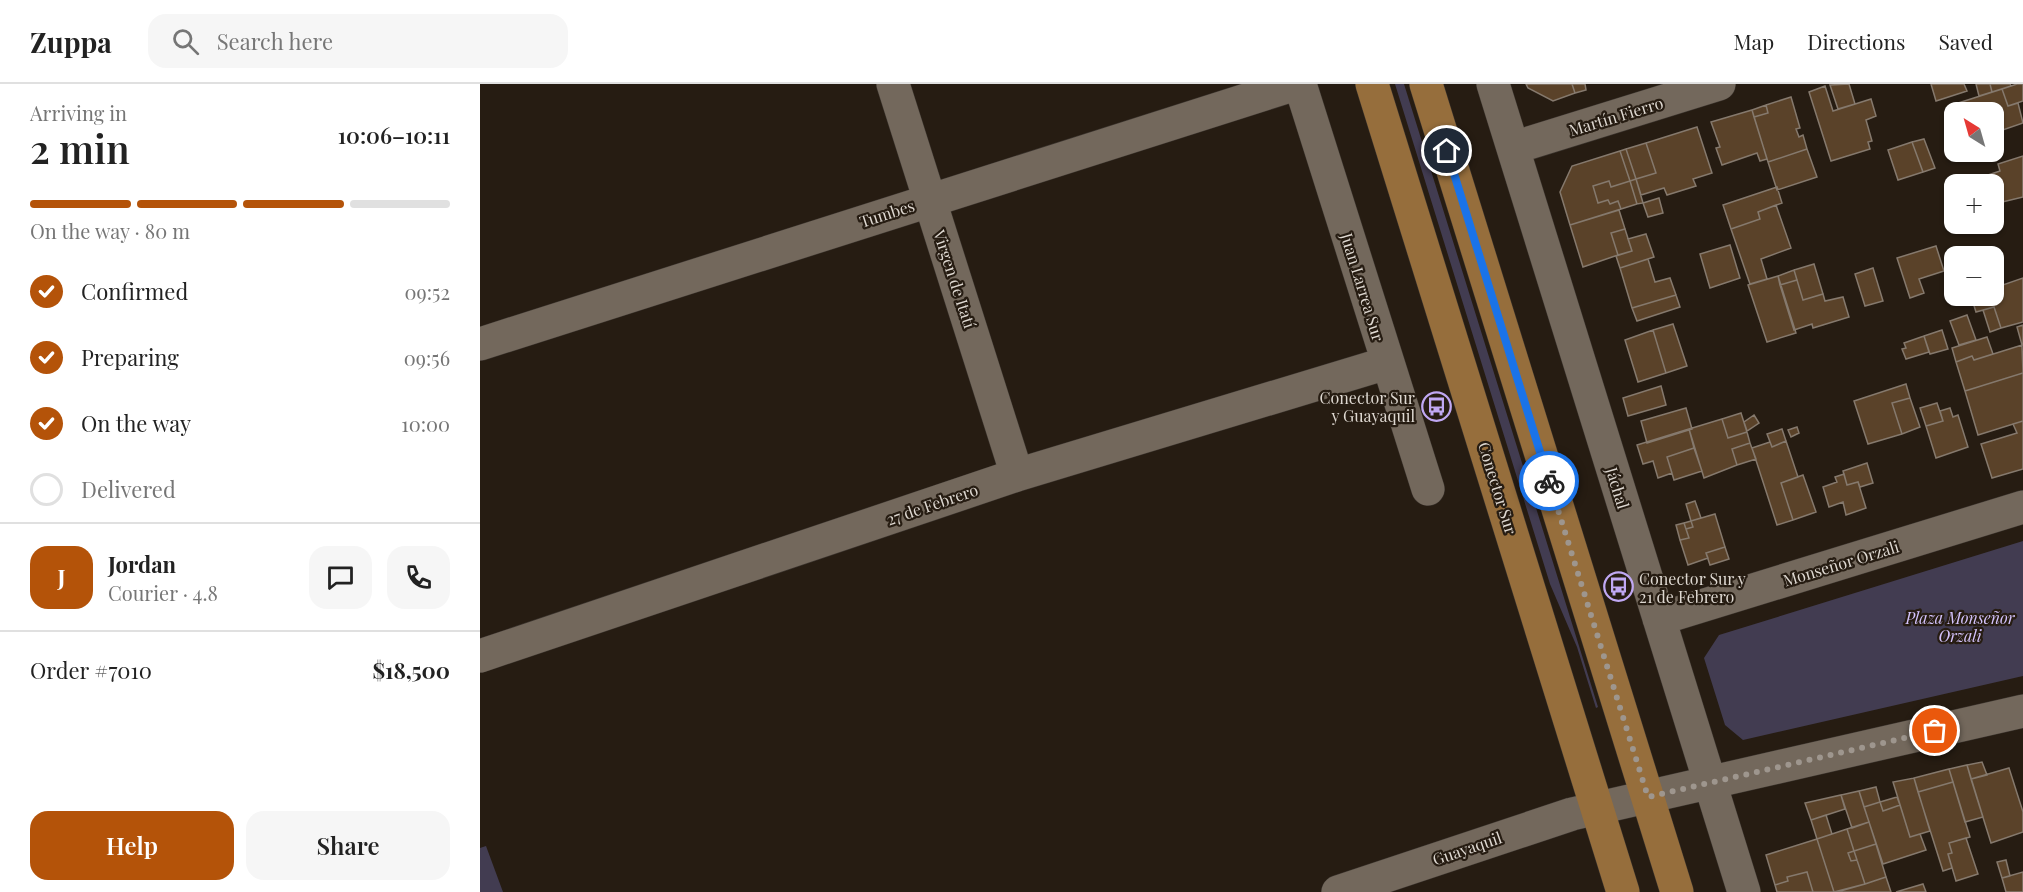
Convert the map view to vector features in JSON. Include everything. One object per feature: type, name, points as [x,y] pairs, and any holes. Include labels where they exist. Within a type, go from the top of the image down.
[{"type":"main road","name":"Conector Sur","points":[[1372,84],[1623,892]]},
{"type":"main road","points":[[1426,84],[1677,892]]},
{"type":"street","name":"Virgen de Itatí","points":[[893,84],[1017,475]]},
{"type":"street","name":"Tumbes","points":[[480,344],[1296,84]]},
{"type":"street","name":"Juan Larrea Sur","points":[[1300,84],[1428,489]]},
{"type":"street","name":"Jáchal","points":[[1493,84],[1744,892]]},
{"type":"street","name":"Martín Fierro","points":[[1513,148],[1719,84]]},
{"type":"street","name":"27 de Febrero","points":[[480,656],[1017,475],[1387,363]]},
{"type":"street","name":"Monseñor Orzali","points":[[1659,619],[2023,507]]},
{"type":"street","points":[[1597,808],[2023,711]]},
{"type":"street","name":"Guayaquil","points":[[1338,892],[1514,832],[1597,808]]},
{"type":"green space","points":[[1395,84],[1404,84],[1598,707],[1596,708],[1577,647],[1550,584]]},
{"type":"green space","name":"Plaza Monseñor Orzali","points":[[2023,541],[2023,676],[1743,740],[1725,725],[1704,658],[1719,635]]},
{"type":"green space","points":[[486,846],[503,892],[480,892],[480,848]]},
{"type":"building","points":[[1526,84],[1572,84],[1575,93],[1553,101],[1528,88]]},
{"type":"building","points":[[1572,84],[1585,84],[1586,90],[1575,93]]},
{"type":"building","points":[[1849,84],[1855,104],[1838,109],[1830,85]]},
{"type":"building","points":[[1931,84],[1964,84],[1967,91],[1936,101]]},
{"type":"building","points":[[1976,84],[1990,84],[1992,92],[1979,96]]},
{"type":"building","points":[[1990,84],[2010,84],[2011,86],[1992,92]]},
{"type":"building","points":[[2023,84],[2023,101],[2008,106],[2002,89]]},
{"type":"building","points":[[1825,86],[1833,111],[1871,99],[1876,116],[1866,120],[1872,141],[1868,142],[1870,149],[1831,161],[1809,92]]},
{"type":"building","points":[[2002,89],[2008,106],[2018,103],[2023,123],[2004,130],[2004,102],[1961,102]]},
{"type":"building","points":[[1791,97],[1800,128],[1796,129],[1799,137],[1803,135],[1807,149],[1768,162],[1754,117],[1768,113],[1766,105]]},
{"type":"building","points":[[1766,105],[1768,113],[1754,117],[1752,110]]},
{"type":"building","points":[[1752,110],[1767,159],[1760,161],[1757,153],[1722,165],[1716,148],[1720,147],[1711,122]]},
{"type":"building","points":[[1697,127],[1712,173],[1693,179],[1696,186],[1667,195],[1664,188],[1641,195],[1636,179],[1656,173],[1646,143]]},
{"type":"building","points":[[1924,139],[1935,168],[1923,172],[1912,142]]},
{"type":"building","points":[[1912,142],[1923,172],[1898,180],[1888,150]]},
{"type":"building","points":[[1646,143],[1656,173],[1636,179],[1626,149]]},
{"type":"building","points":[[1626,149],[1636,179],[1630,181],[1620,151]]},
{"type":"building","points":[[1807,149],[1817,177],[1777,190],[1768,162]]},
{"type":"building","points":[[1620,151],[1630,181],[1611,187],[1609,181],[1593,186],[1598,203],[1608,200],[1610,204],[1618,201],[1621,209],[1570,225],[1560,192],[1572,166]]},
{"type":"building","points":[[2023,156],[2023,197],[2004,202],[2004,174],[1991,174],[2000,171],[1998,164]]},
{"type":"building","points":[[1636,179],[1643,203],[1637,204],[1630,181]]},
{"type":"building","points":[[1609,181],[1611,187],[1630,181],[1637,204],[1621,209],[1618,201],[1610,204],[1608,200],[1598,203],[1593,186]]},
{"type":"building","points":[[1777,187],[1782,203],[1758,212],[1760,219],[1731,229],[1723,205]]},
{"type":"building","points":[[1659,198],[1663,213],[1648,217],[1643,203]]},
{"type":"building","points":[[1776,205],[1791,248],[1761,259],[1767,279],[1750,284],[1731,229],[1760,219],[1758,212]]},
{"type":"building","points":[[1619,210],[1625,229],[1611,233],[1618,255],[1583,267],[1570,225]]},
{"type":"building","points":[[1625,229],[1632,251],[1618,255],[1611,233]]},
{"type":"building","points":[[1646,234],[1654,257],[1620,268],[1616,256],[1632,251],[1628,239]]},
{"type":"building","points":[[1730,245],[1740,278],[1710,288],[1700,254]]},
{"type":"building","points":[[1936,246],[1944,271],[1919,279],[1924,293],[1910,298],[1897,258]]},
{"type":"building","points":[[1648,259],[1655,282],[1670,278],[1676,295],[1632,308],[1620,268]]},
{"type":"building","points":[[1814,264],[1823,294],[1803,300],[1794,270]]},
{"type":"building","points":[[1873,268],[1883,301],[1865,306],[1855,274]]},
{"type":"building","points":[[1794,270],[1797,280],[1780,285],[1778,276]]},
{"type":"building","points":[[1778,276],[1796,333],[1767,342],[1748,285]]},
{"type":"building","points":[[2023,278],[2023,322],[2001,328],[1994,307],[1976,312],[1974,306],[2004,306],[2004,285]]},
{"type":"building","points":[[1797,280],[1803,300],[1823,294],[1825,301],[1843,297],[1849,317],[1813,328],[1812,324],[1794,330],[1780,285]]},
{"type":"building","points":[[1676,295],[1680,307],[1637,321],[1632,308]]},
{"type":"building","points":[[1994,307],[2001,328],[1990,332],[1983,310]]},
{"type":"building","points":[[1967,315],[1976,340],[1959,345],[1950,321]]},
{"type":"building","points":[[1673,324],[1687,366],[1666,373],[1653,330]]},
{"type":"building","points":[[2023,325],[2023,345],[2022,345],[2017,327]]},
{"type":"building","points":[[1653,330],[1666,373],[1638,382],[1625,340]]},
{"type":"building","points":[[1942,330],[1948,349],[1930,354],[1924,336]]},
{"type":"building","points":[[1924,336],[1929,352],[1906,359],[1902,349],[1906,348],[1904,343]]},
{"type":"building","points":[[1987,337],[1993,354],[1974,360],[1972,356],[1956,362],[1952,348]]},
{"type":"building","points":[[2022,345],[2023,373],[1965,391],[1956,362],[1972,356],[1974,360]]},
{"type":"building","points":[[2023,373],[2023,421],[1978,435],[1965,391]]},
{"type":"building","points":[[1906,384],[1910,398],[1892,403],[1902,434],[1868,444],[1854,401]]},
{"type":"building","points":[[1661,386],[1666,405],[1628,416],[1623,398]]},
{"type":"building","points":[[1910,398],[1920,427],[1902,434],[1892,403]]},
{"type":"building","points":[[1937,403],[1943,421],[1926,426],[1920,408]]},
{"type":"building","points":[[1686,408],[1692,429],[1647,443],[1641,421]]},
{"type":"building","points":[[1950,408],[1953,417],[1958,415],[1968,447],[1936,458],[1926,426],[1943,421],[1940,411]]},
{"type":"building","points":[[1741,413],[1747,432],[1728,438],[1722,419]]},
{"type":"building","points":[[1754,415],[1759,423],[1747,431],[1744,422]]},
{"type":"building","points":[[1722,419],[1728,438],[1747,432],[1750,443],[1732,449],[1737,465],[1704,478],[1689,429]]},
{"type":"building","points":[[2023,421],[2023,469],[1992,478],[1981,444],[2017,433],[2013,424]]},
{"type":"building","points":[[1797,427],[1799,433],[1791,437],[1788,430]]},
{"type":"building","points":[[1689,429],[1694,448],[1667,457],[1672,473],[1658,478],[1653,461],[1643,464],[1637,445]]},
{"type":"building","points":[[1782,429],[1786,441],[1772,447],[1767,434]]},
{"type":"building","points":[[1786,441],[1798,477],[1781,483],[1793,520],[1777,525],[1752,448],[1770,442],[1772,447]]},
{"type":"building","points":[[1750,443],[1756,459],[1737,465],[1732,449]]},
{"type":"building","points":[[1694,448],[1702,471],[1674,480],[1667,457]]},
{"type":"building","points":[[1867,463],[1873,483],[1860,487],[1858,482],[1847,485],[1843,471]]},
{"type":"building","points":[[1844,474],[1847,485],[1858,482],[1866,508],[1846,515],[1843,502],[1829,507],[1823,487],[1837,482],[1835,477]]},
{"type":"building","points":[[1803,475],[1816,512],[1793,520],[1781,483]]},
{"type":"building","points":[[1695,501],[1701,518],[1691,521],[1686,504]]},
{"type":"building","points":[[1715,514],[1725,547],[1706,553],[1708,558],[1688,565],[1680,540],[1689,538],[1686,529],[1693,527],[1691,521]]},
{"type":"building","points":[[1691,521],[1693,527],[1686,529],[1684,523]]},
{"type":"building","points":[[1684,523],[1689,538],[1680,540],[1676,525]]},
{"type":"building","points":[[1725,547],[1729,559],[1710,565],[1706,553]]},
{"type":"building","points":[[1982,762],[1987,775],[1971,779],[1967,765]]},
{"type":"building","points":[[1967,765],[1983,817],[1965,822],[1949,769]]},
{"type":"building","points":[[2009,768],[2023,812],[2023,832],[1991,843],[1971,779]]},
{"type":"building","points":[[1949,769],[1953,782],[1918,792],[1914,778]]},
{"type":"building","points":[[1914,778],[1930,831],[1910,837],[1893,782]]},
{"type":"building","points":[[1953,782],[1970,837],[1949,843],[1952,853],[1948,854],[1952,868],[1943,871],[1918,792]]},
{"type":"building","points":[[1876,787],[1880,802],[1864,807],[1859,791]]},
{"type":"building","points":[[1859,791],[1869,822],[1852,828],[1841,795]]},
{"type":"building","points":[[1841,795],[1845,809],[1811,820],[1805,803]]},
{"type":"building","points":[[1897,797],[1900,805],[1883,811],[1880,802]]},
{"type":"building","points":[[1880,802],[1883,811],[1900,805],[1910,837],[1920,834],[1926,850],[1883,864],[1864,807]]},
{"type":"building","points":[[1826,815],[1832,834],[1817,839],[1811,820]]},
{"type":"building","points":[[1869,822],[1876,844],[1854,851],[1847,829]]},
{"type":"building","points":[[1847,829],[1854,851],[1848,853],[1851,861],[1857,860],[1865,884],[1834,892],[1817,839]]},
{"type":"building","points":[[1966,838],[1978,874],[1956,881],[1948,854],[1952,853],[1949,843]]},
{"type":"building","points":[[1817,839],[1834,892],[1813,892],[1807,872],[1787,877],[1788,881],[1775,885],[1766,855]]},
{"type":"building","points":[[1876,844],[1886,877],[1865,884],[1854,851]]},
{"type":"building","points":[[1854,851],[1857,860],[1851,861],[1848,853]]},
{"type":"building","points":[[2006,860],[2010,876],[2002,878],[1997,862]]},
{"type":"building","points":[[1807,872],[1813,892],[1777,892],[1775,885],[1788,881],[1787,877]]},
{"type":"building","points":[[2023,872],[2023,892],[2006,892],[2002,878]]},
{"type":"building","points":[[1886,877],[1891,892],[1837,892],[1865,884]]},
{"type":"building","points":[[1923,884],[1926,892],[1896,892]]},
{"type":"way so far","points":[[1549,481],[1648,797],[1935,731]]},
{"type":"place","name":"Conector Sur y Guayaquil","points":[[1436,406]]},
{"type":"place","name":"Conector Sur y 21 de Febrero","points":[[1618,587]]},
{"type":"route","points":[[1447,151],[1549,481]]}]
